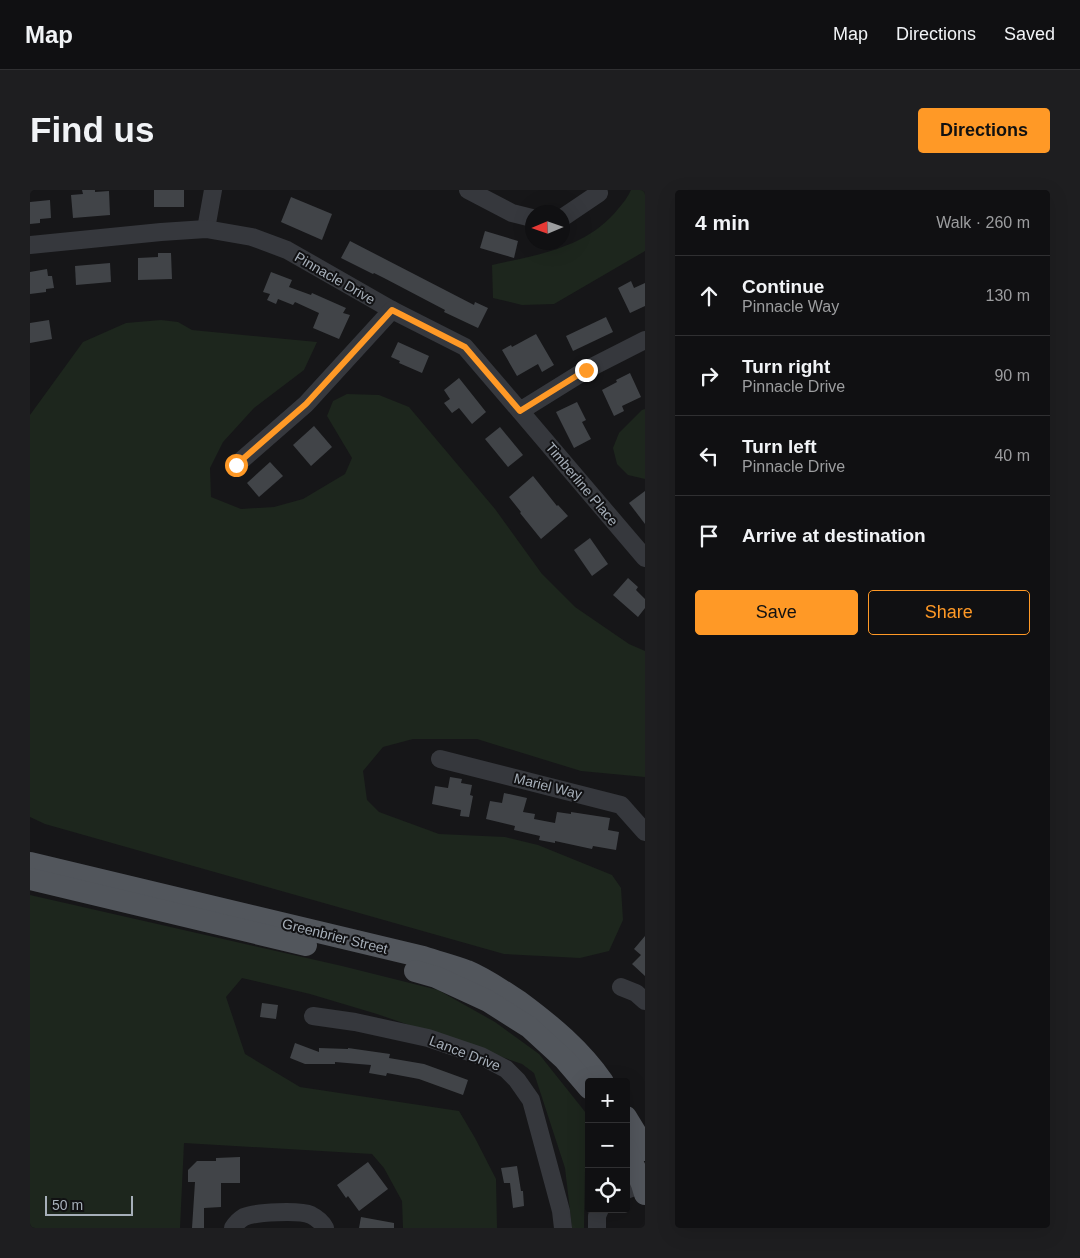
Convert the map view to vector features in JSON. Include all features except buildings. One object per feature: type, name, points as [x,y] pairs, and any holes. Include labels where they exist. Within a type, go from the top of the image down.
[{"type":"main road","name":"Greenbrier Street","points":[[30,863],[423,957],[468,972],[500,988],[563,1036],[600,1078]]},
{"type":"main road","name":"Greenbrier Street","points":[[30,879],[436,977],[488,1000],[529,1027],[565,1060],[585,1083]]},
{"type":"main road","points":[[630,1123],[645,1150]]},
{"type":"main road","points":[[630,1159],[640,1186]]},
{"type":"street","points":[[206,229],[212,190]]},
{"type":"street","points":[[468,190],[512,213],[525,216]]},
{"type":"street","points":[[570,213],[599,193]]},
{"type":"street","name":"Pinnacle Drive","points":[[30,245],[206,229],[252,236],[287,250],[392,310],[465,347],[520,411]]},
{"type":"street","points":[[236,465],[306,404],[392,310]]},
{"type":"street","points":[[520,411],[586,370],[645,340]]},
{"type":"street","name":"Timberline Place","points":[[520,411],[645,558]]},
{"type":"street","name":"Mariel Way","points":[[440,759],[621,805],[645,832]]},
{"type":"street","points":[[622,987],[636,993],[645,1001]]},
{"type":"street","name":"Lance Drive","points":[[313,1016],[355,1022],[428,1038],[481,1056],[506,1069],[517,1080],[531,1100],[561,1211],[563,1228]]},
{"type":"street","points":[[233,1228],[236,1222],[244,1217],[259,1213],[302,1212],[319,1220],[325,1228]]},
{"type":"street","points":[[597,1228],[598,1213]]},
{"type":"shaded area","points":[[631,190],[645,190],[645,251],[554,304],[522,305],[493,298],[492,265],[553,250],[570,250],[570,244],[592,233],[606,222],[627,198]]},
{"type":"shaded area","points":[[161,320],[178,322],[192,330],[317,342],[304,370],[254,408],[223,442],[210,468],[211,497],[241,509],[274,507],[303,499],[345,474],[352,458],[327,416],[333,401],[347,394],[379,395],[409,407],[495,509],[542,574],[575,607],[629,644],[645,651],[645,777],[581,771],[477,739],[413,739],[383,747],[363,771],[367,800],[379,812],[439,834],[505,837],[538,845],[612,875],[621,888],[623,920],[609,951],[580,958],[504,954],[45,824],[30,817],[30,415],[83,342],[126,323]]},
{"type":"shaded area","points":[[645,409],[645,479],[628,475],[617,464],[613,448],[619,433]]},
{"type":"shaded area","points":[[30,895],[342,966],[438,990],[495,1022],[539,1054],[585,1112],[584,1228],[572,1228],[565,1168],[534,1073],[522,1064],[377,1014],[310,994],[242,978],[226,997],[245,1054],[300,1087],[459,1111],[496,1179],[497,1228],[403,1228],[402,1201],[384,1168],[372,1154],[184,1143],[180,1228],[30,1228]]},
{"type":"route","points":[[236,465],[306,404],[392,310],[465,347],[520,411],[586,370]]}]
